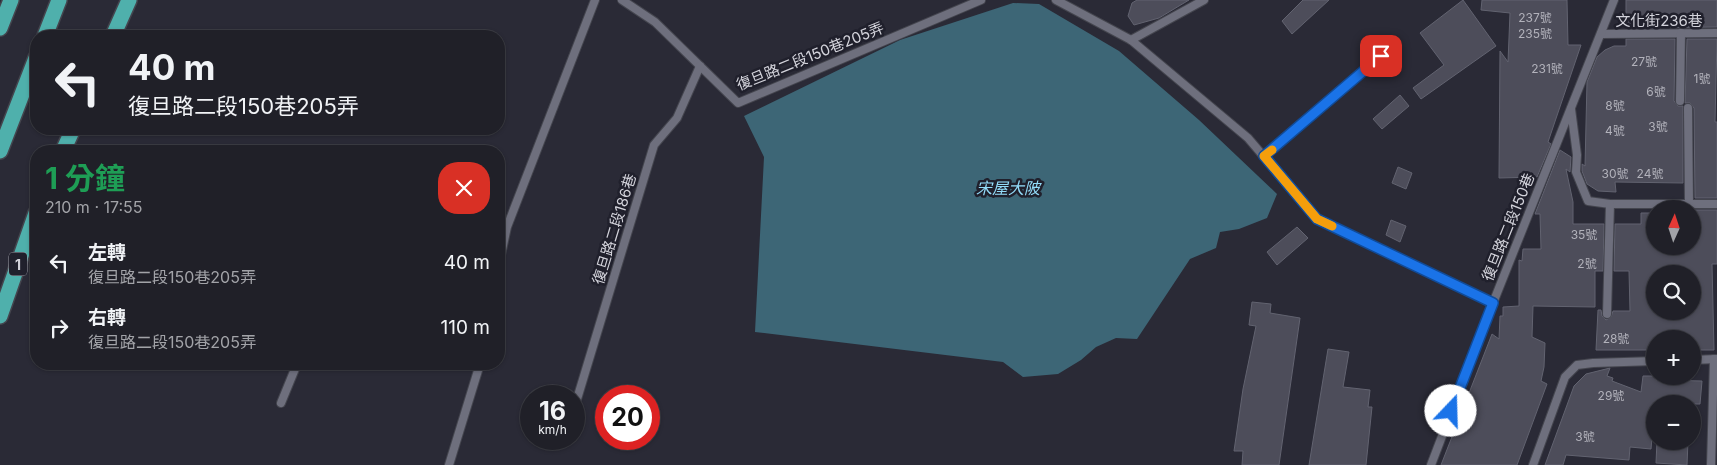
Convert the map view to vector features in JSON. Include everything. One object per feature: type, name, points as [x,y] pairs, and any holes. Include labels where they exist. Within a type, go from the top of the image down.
[{"type":"highway","points":[[0,28],[11,0]]},
{"type":"highway","points":[[47,30],[59,0]]},
{"type":"highway","points":[[116,30],[129,0]]},
{"type":"highway","points":[[0,151],[30,74]]},
{"type":"highway","name":"1","points":[[0,316],[30,230]]},
{"type":"lane","points":[[505,236],[595,0]]},
{"type":"lane","name":"復旦路二段150巷205弄","points":[[622,0],[655,22],[738,103],[981,0]]},
{"type":"lane","points":[[1132,40],[1204,0]]},
{"type":"lane","name":"復旦路二段150巷","points":[[1430,465],[1570,107],[1614,0]]},
{"type":"lane","points":[[1060,1],[1132,40],[1248,138],[1317,219],[1493,303]]},
{"type":"lane","points":[[1680,101],[1681,33]]},
{"type":"lane","name":"文化街236巷","points":[[1601,34],[1717,33]]},
{"type":"lane","points":[[1264,156],[1381,56]]},
{"type":"lane","name":"復旦路二段186巷","points":[[581,385],[654,145],[677,118],[700,66]]},
{"type":"lane","points":[[1570,107],[1577,155],[1576,172],[1588,201],[1610,204],[1646,204]]},
{"type":"lane","points":[[1688,108],[1689,200]]},
{"type":"lane","points":[[1607,314],[1610,204]]},
{"type":"lane","points":[[1701,204],[1717,204]]},
{"type":"lane","points":[[1701,360],[1715,359],[1711,465]]},
{"type":"lane","points":[[1532,465],[1565,377],[1577,365],[1593,362],[1646,361]]},
{"type":"lane","points":[[281,404],[294,370]]},
{"type":"lane","points":[[449,465],[475,370]]},
{"type":"water","name":"宋屋大陂","points":[[1013,3],[1039,4],[1119,51],[1199,120],[1277,194],[1267,218],[1239,229],[1220,232],[1216,248],[1190,259],[1137,339],[1116,338],[1096,347],[1081,360],[1058,374],[1023,377],[1003,362],[755,332],[764,157],[744,116],[900,40]]},
{"type":"building","points":[[1137,0],[1189,0],[1159,18],[1134,25],[1128,16],[1132,3]]},
{"type":"building","points":[[1303,0],[1329,0],[1292,34],[1282,21]]},
{"type":"building","points":[[1463,0],[1496,46],[1421,99],[1413,88],[1444,65],[1420,33]]},
{"type":"building","points":[[1482,0],[1567,0],[1568,45],[1581,45],[1548,142],[1551,144],[1537,177],[1499,178],[1500,51],[1508,62],[1510,13],[1481,10]]},
{"type":"building","points":[[1626,0],[1717,0],[1717,27],[1626,28]]},
{"type":"building","points":[[1626,39],[1675,39],[1674,101],[1678,106],[1683,106],[1683,183],[1615,182],[1616,192],[1598,191],[1587,184],[1582,171],[1582,164],[1585,166],[1587,82],[1597,57],[1605,50],[1614,46],[1626,46]]},
{"type":"building","points":[[1687,39],[1717,39],[1715,122],[1717,122],[1717,198],[1695,198],[1694,108],[1690,103],[1685,103]]},
{"type":"building","points":[[1400,95],[1409,106],[1382,129],[1373,119]]},
{"type":"building","points":[[1560,150],[1571,157],[1570,172],[1566,169],[1573,202],[1573,224],[1604,224],[1603,271],[1595,271],[1595,307],[1533,306],[1532,337],[1545,343],[1544,367],[1541,381],[1547,384],[1517,465],[1441,465],[1492,334],[1499,339],[1500,316],[1503,316],[1503,307],[1519,306],[1519,260],[1522,261],[1523,249],[1541,249],[1540,214],[1535,214]]},
{"type":"building","points":[[1398,167],[1412,173],[1406,189],[1392,183]]},
{"type":"building","points":[[1701,210],[1717,210],[1717,264],[1712,264],[1714,350],[1701,350],[1701,330],[1646,330],[1646,350],[1596,350],[1598,310],[1601,310],[1602,316],[1606,320],[1611,317],[1613,311],[1630,311],[1629,271],[1614,271],[1615,224],[1641,224],[1641,213],[1646,213],[1646,255],[1701,255]]},
{"type":"building","points":[[1391,220],[1406,226],[1400,242],[1386,235]]},
{"type":"building","points":[[1297,227],[1308,238],[1277,265],[1267,252]]},
{"type":"building","points":[[1252,302],[1271,304],[1270,313],[1300,318],[1279,465],[1242,465],[1243,451],[1234,451],[1243,389],[1256,326],[1249,325]]},
{"type":"building","points":[[1328,349],[1349,352],[1343,387],[1370,390],[1368,407],[1372,407],[1366,465],[1309,465]]},
{"type":"building","points":[[1610,368],[1607,376],[1613,378],[1612,381],[1641,392],[1643,376],[1646,376],[1646,385],[1701,385],[1702,381],[1701,395],[1646,395],[1646,449],[1630,447],[1629,460],[1566,455],[1563,465],[1545,465],[1574,386],[1586,374]]},
{"type":"building","points":[[1657,450],[1688,450],[1687,465],[1656,463]]},
{"type":"slow traffic","points":[[1272,150],[1264,156],[1317,219],[1332,226]]},
{"type":"route","points":[[1381,56],[1264,156],[1317,219],[1493,303],[1451,411]]}]
